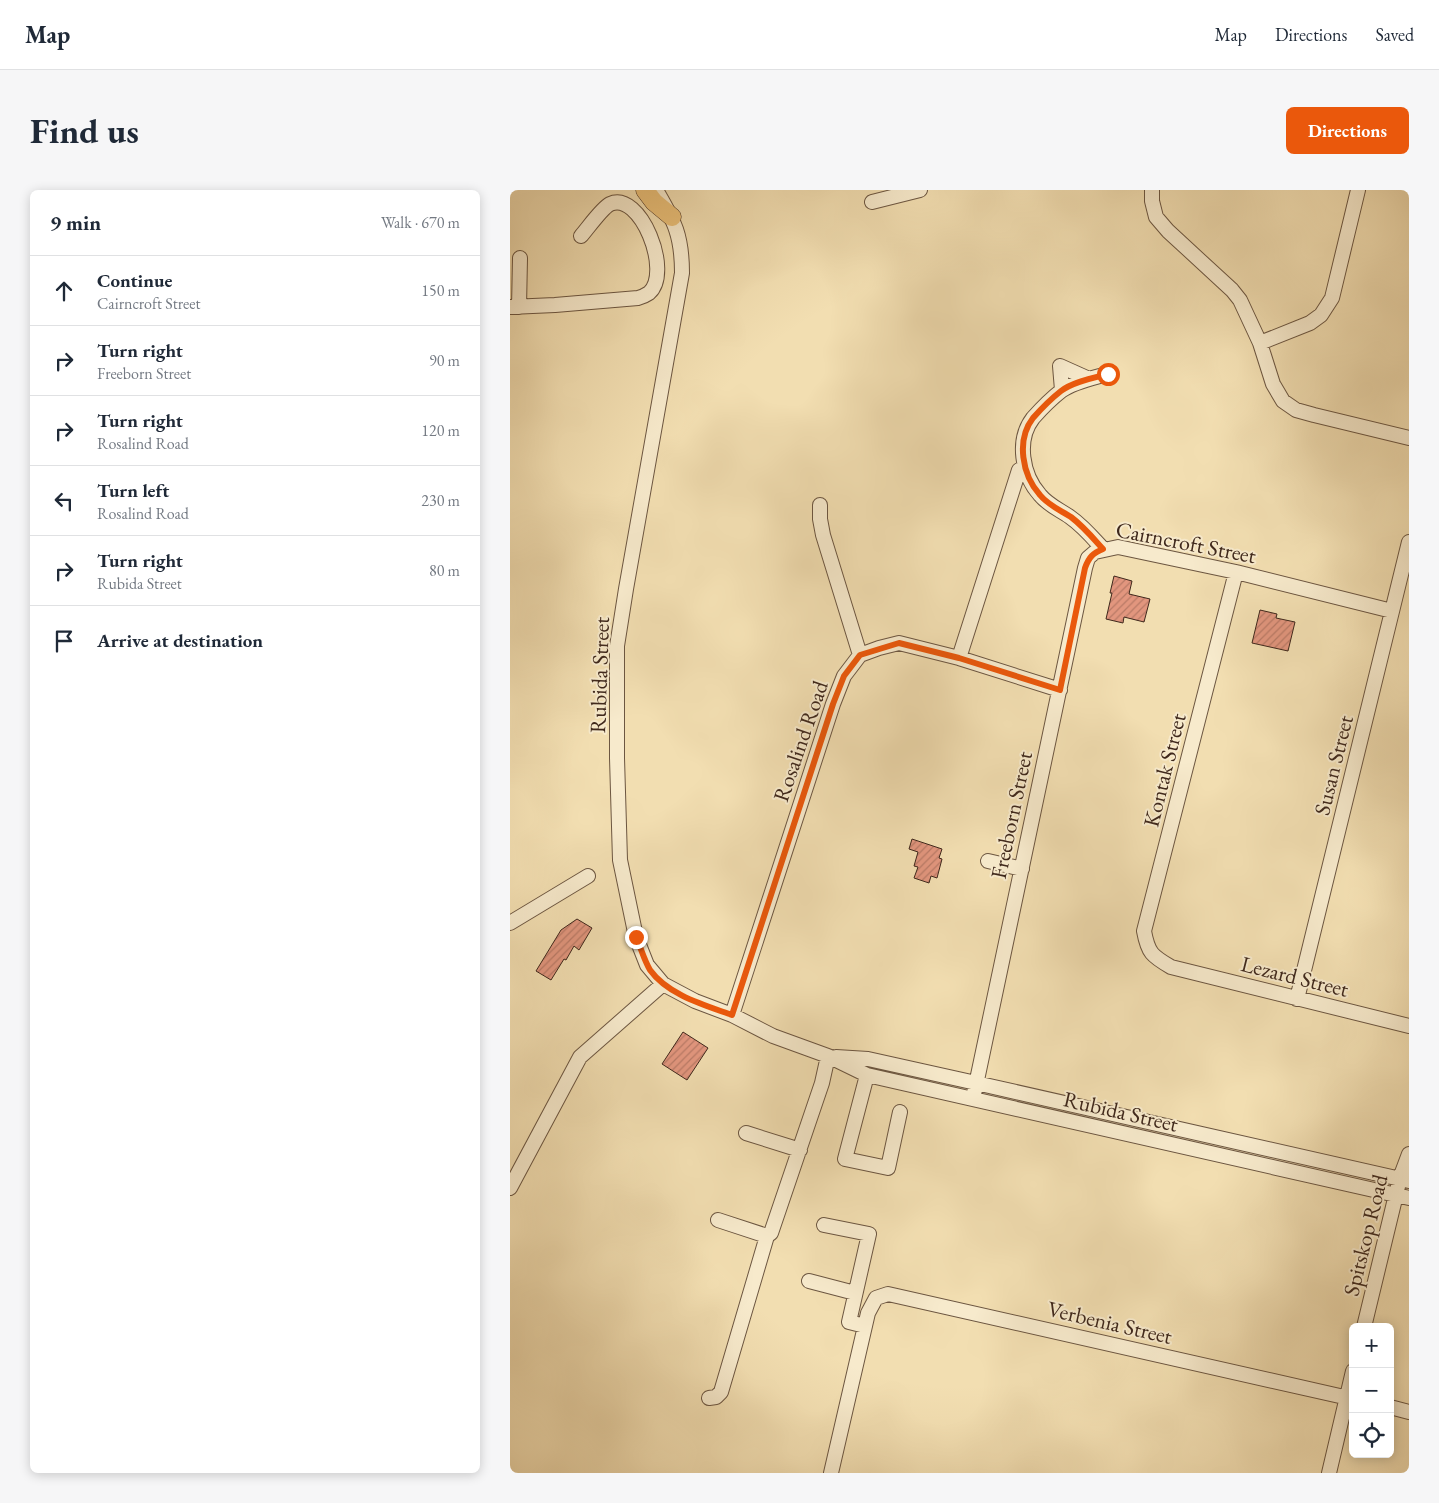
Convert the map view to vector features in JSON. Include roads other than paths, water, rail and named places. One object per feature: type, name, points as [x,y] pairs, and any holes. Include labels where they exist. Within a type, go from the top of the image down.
[{"type":"main road","points":[[645,190],[654,202],[672,217]]},
{"type":"street","name":"Rubida Street","points":[[656,190],[672,217],[681,244],[682,273],[617,646],[620,860],[636,937],[647,965],[664,984],[695,1001],[732,1015],[772,1036],[828,1056],[867,1075],[1403,1196]]},
{"type":"street","points":[[872,202],[920,190]]},
{"type":"street","points":[[1152,190],[1152,201],[1156,217],[1168,231],[1232,290],[1240,300],[1260,343],[1273,384],[1283,401],[1296,410],[1409,438]]},
{"type":"street","points":[[1260,343],[1310,323],[1321,314],[1332,298],[1358,190]]},
{"type":"street","points":[[520,258],[515,307],[638,298],[648,294],[654,287],[658,274],[657,256],[648,231],[637,213],[618,202],[609,205],[582,236]]},
{"type":"street","points":[[1062,390],[1060,366],[1089,379]]},
{"type":"street","name":"Cairncroft Street","points":[[1108,374],[1089,379],[1062,390],[1032,418],[1025,434],[1023,460],[1024,470],[1028,479],[1039,494],[1048,503],[1071,518],[1103,549],[1118,547],[1236,572],[1392,611]]},
{"type":"street","points":[[959,658],[1019,470]]},
{"type":"street","points":[[820,505],[820,518],[824,535],[860,655],[899,643],[959,658],[1060,690]]},
{"type":"street","name":"Susan Street","points":[[1298,999],[1409,542]]},
{"type":"street","name":"Freeborn Street","points":[[973,1099],[1085,568],[1088,558],[1095,552],[1103,549]]},
{"type":"street","name":"Kontak Street","points":[[1171,967],[1152,955],[1147,948],[1144,931],[1236,572]]},
{"type":"street","name":"Rosalind Road","points":[[732,1015],[833,704],[844,676],[860,655]]},
{"type":"street","points":[[988,861],[1022,869]]},
{"type":"street","points":[[510,923],[588,876]]},
{"type":"street","name":"Lezard Street","points":[[1171,967],[1409,1026]]},
{"type":"street","points":[[510,1188],[580,1057],[664,984]]},
{"type":"street","name":"Rubida Street","points":[[828,1056],[868,1059],[1405,1179]]},
{"type":"street","points":[[709,1398],[716,1397],[721,1392],[767,1236],[772,1233],[822,1083],[828,1056]]},
{"type":"street","points":[[867,1075],[845,1159],[888,1168],[900,1112]]},
{"type":"street","points":[[746,1133],[800,1150]]},
{"type":"street","name":"Spitskop Road","points":[[1365,1323],[1403,1196],[1409,1154]]},
{"type":"street","points":[[718,1220],[767,1236]]},
{"type":"street","points":[[824,1224],[868,1234],[849,1322],[866,1320],[832,1473]]},
{"type":"street","points":[[809,1281],[856,1292]]},
{"type":"street","name":"Verbenia Street","points":[[866,1320],[876,1298],[888,1294],[1349,1398]]},
{"type":"street","points":[[1329,1473],[1349,1398]]},
{"type":"street","points":[[1394,1408],[1409,1412]]}]
